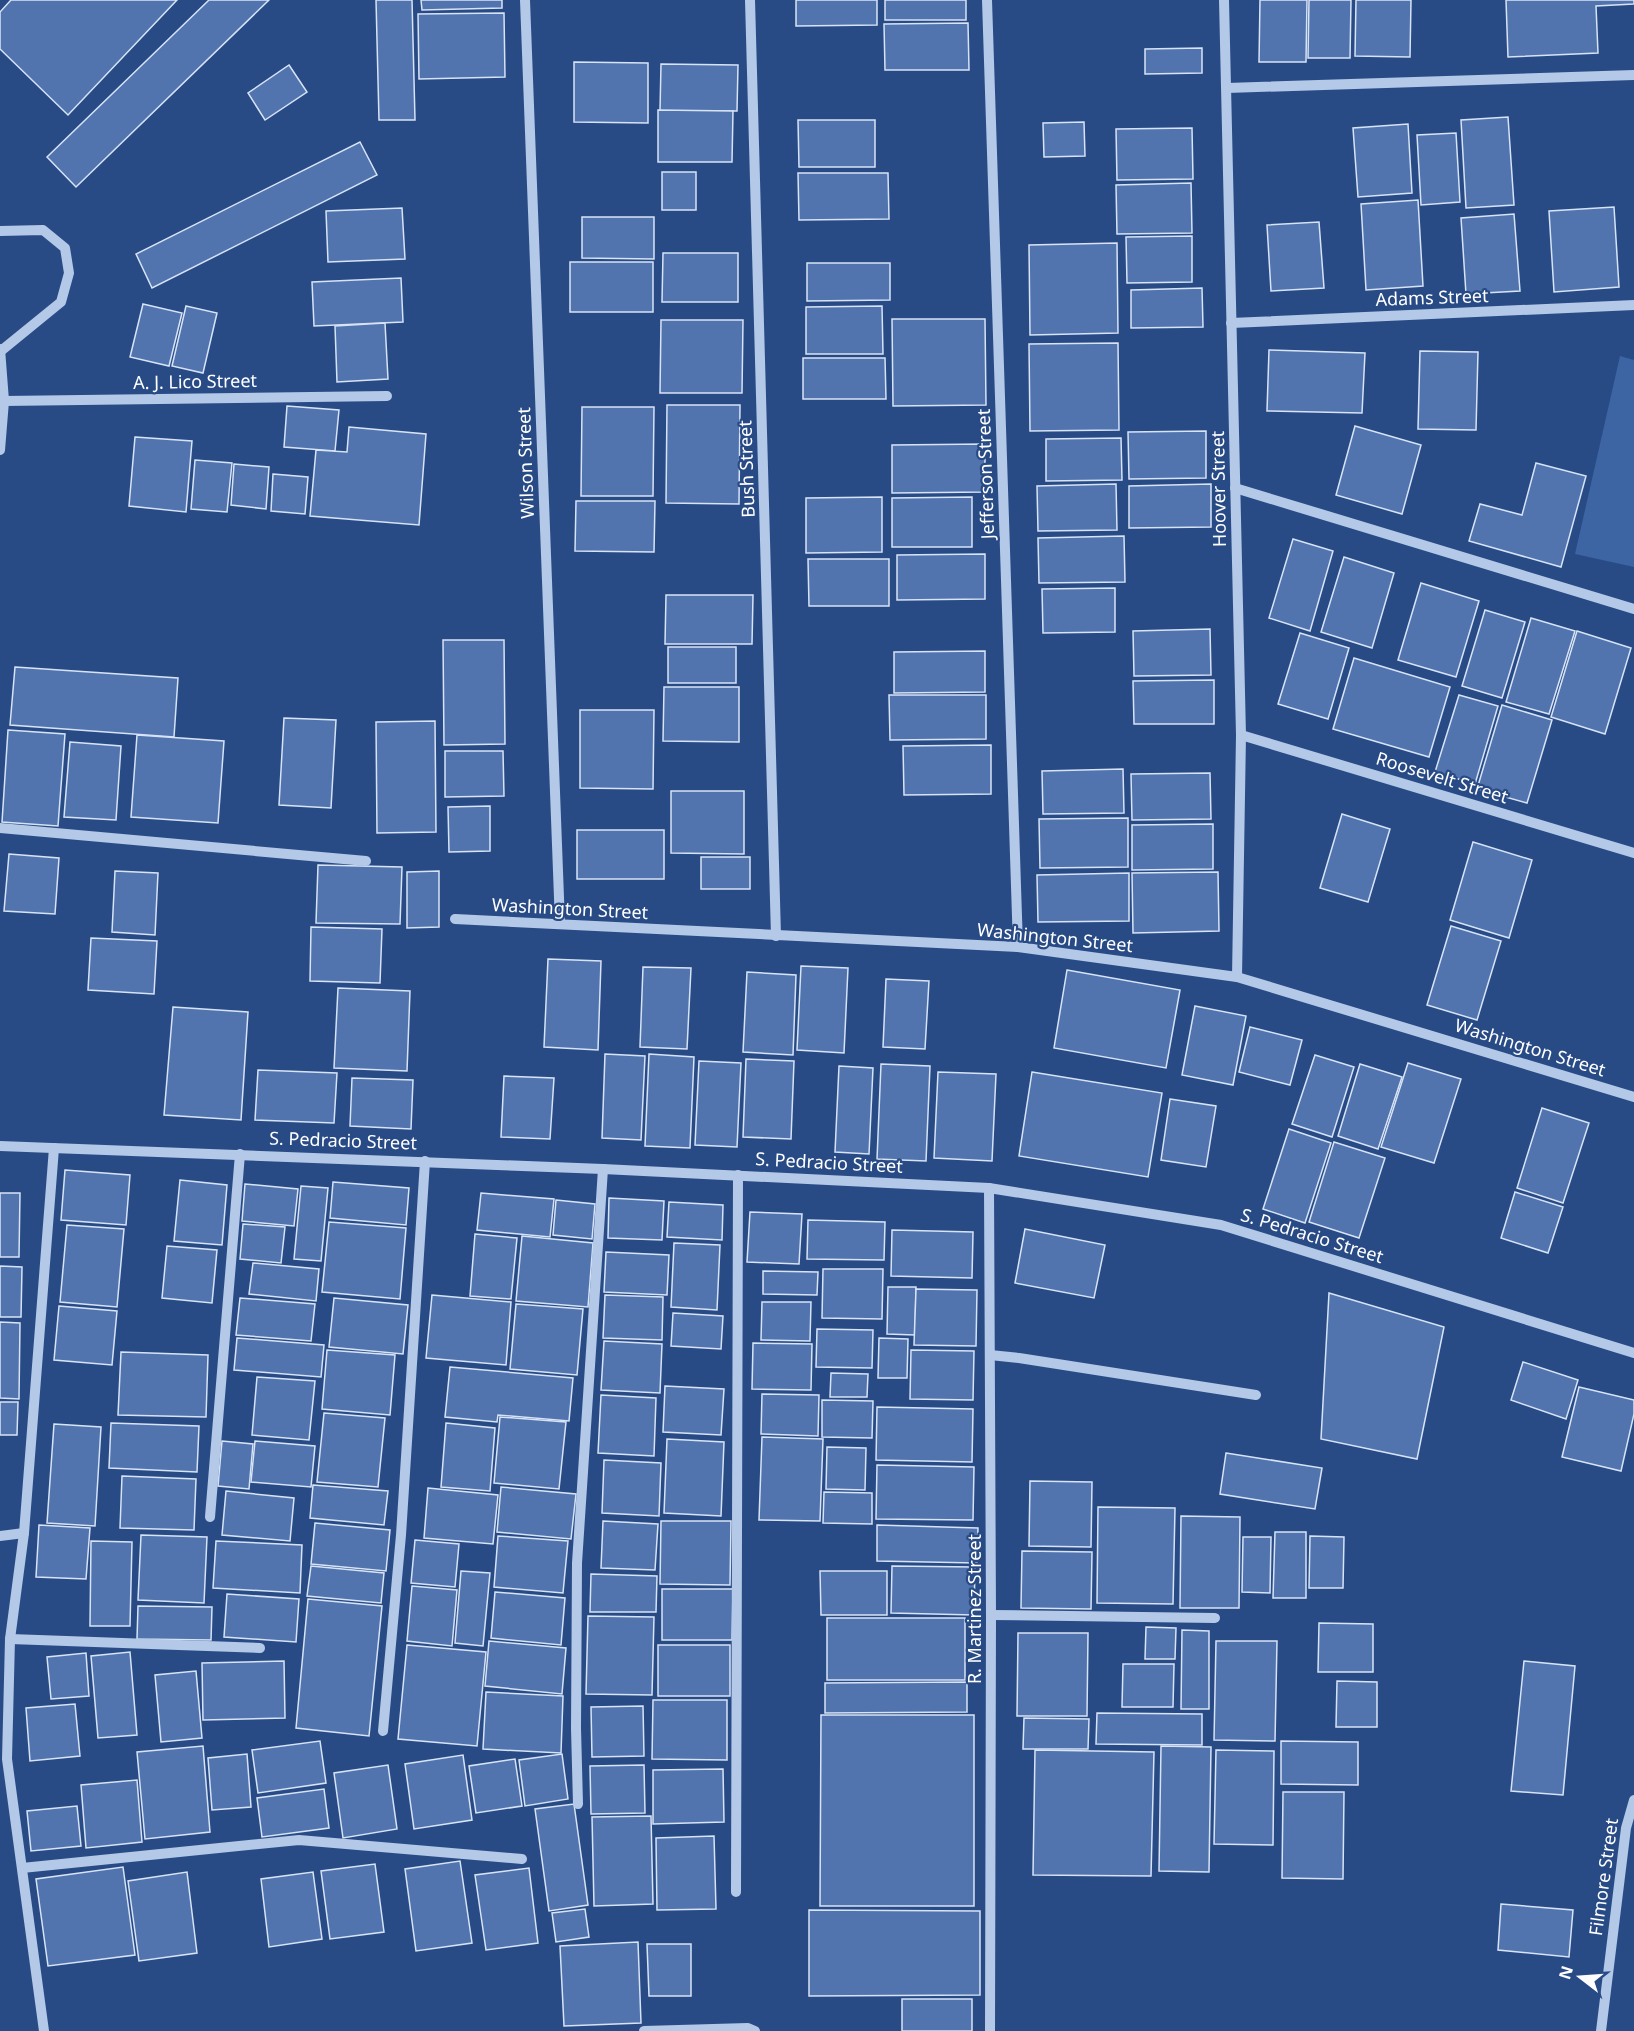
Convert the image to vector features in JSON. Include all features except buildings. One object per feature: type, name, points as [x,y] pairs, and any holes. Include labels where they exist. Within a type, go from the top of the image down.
[{"type":"street","name":"Wilson Street","points":[[525,0],[560,924]]},
{"type":"street","name":"Bush Street","points":[[750,0],[777,936]]},
{"type":"street","name":"Jefferson Street","points":[[987,0],[1018,947]]},
{"type":"street","name":"Hoover Street","points":[[1224,0],[1242,735],[1237,977]]},
{"type":"street","points":[[1227,88],[1634,75]]},
{"type":"street","points":[[0,231],[43,230],[65,248],[69,273],[61,302],[0,350],[4,400],[0,450]]},
{"type":"street","name":"Adams Street","points":[[1231,323],[1634,305]]},
{"type":"street","name":"A. J. Lico Street","points":[[4,400],[387,396]]},
{"type":"street","points":[[1235,488],[1634,609]]},
{"type":"street","name":"Roosevelt Street","points":[[1242,735],[1634,853]]},
{"type":"street","points":[[0,828],[366,861]]},
{"type":"street","name":"Washington Street","points":[[455,919],[1018,947],[1237,977],[1634,1097]]},
{"type":"street","name":"S. Pedracio Street","points":[[0,1146],[425,1161],[989,1188],[1221,1225],[1634,1353]]},
{"type":"street","points":[[44,2031],[7,1759],[10,1639],[24,1533],[54,1148]]},
{"type":"street","points":[[210,1516],[240,1154]]},
{"type":"street","points":[[383,1731],[401,1534],[425,1161]]},
{"type":"street","points":[[578,1804],[577,1563],[603,1169]]},
{"type":"street","points":[[736,1892],[738,1175]]},
{"type":"street","name":"R. Martinez Street","points":[[989,1188],[990,2031]]},
{"type":"street","points":[[990,1355],[1256,1395]]},
{"type":"street","points":[[0,1536],[24,1533]]},
{"type":"street","points":[[991,1615],[1215,1618]]},
{"type":"street","points":[[10,1639],[260,1648]]},
{"type":"street","name":"Filmore Street","points":[[1601,2031],[1626,1828],[1634,1800]]},
{"type":"street","points":[[22,1868],[299,1840],[522,1859]]},
{"type":"street","points":[[644,2031],[748,2028],[755,2031]]},
{"type":"shaded area","points":[[1620,356],[1634,360],[1634,567],[1575,554]]}]
